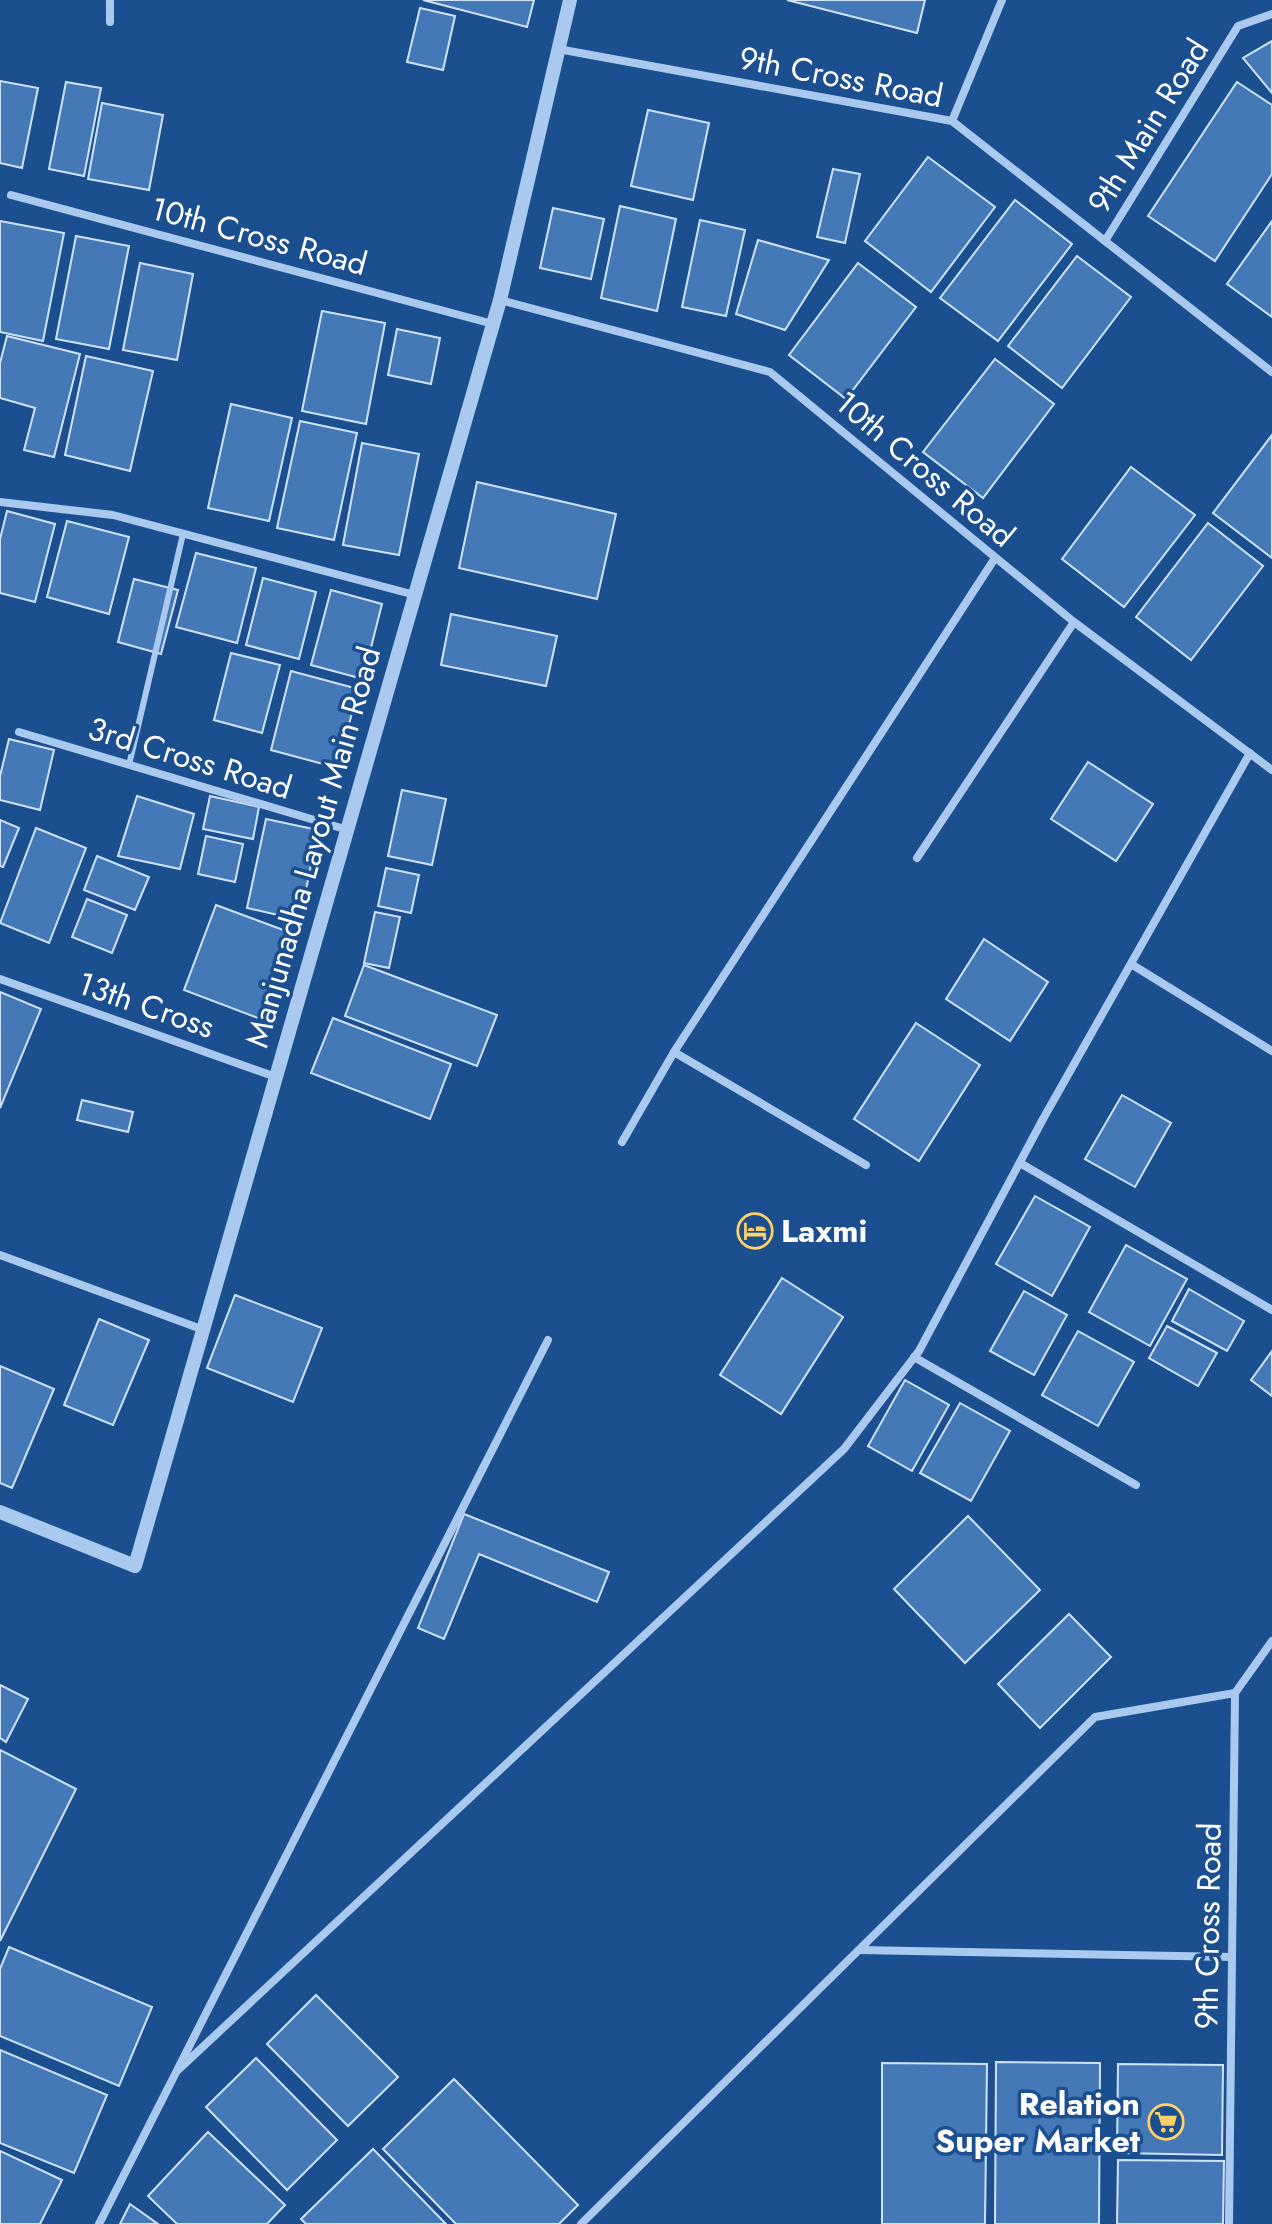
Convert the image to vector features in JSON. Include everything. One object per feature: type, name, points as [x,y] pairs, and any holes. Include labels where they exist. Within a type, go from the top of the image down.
[{"type":"street","points":[[110,0],[110,22]]},
{"type":"street","name":"Manjunadha Layout Main Road","points":[[0,1512],[135,1566],[500,300],[570,0]]},
{"type":"street","points":[[952,121],[1002,0]]},
{"type":"street","name":"9th Main Road","points":[[1105,241],[1238,26],[1272,14]]},
{"type":"street","name":"9th Cross Road","points":[[557,49],[952,121],[1272,372]]},
{"type":"street","name":"10th Cross Road","points":[[11,195],[493,324]]},
{"type":"street","name":"10th Cross Road","points":[[500,300],[770,372],[1074,622],[1272,770]]},
{"type":"street","points":[[0,502],[113,515],[415,595]]},
{"type":"street","points":[[622,1142],[674,1052],[995,558]]},
{"type":"street","points":[[917,858],[1074,622]]},
{"type":"street","name":"3rd Cross Road","points":[[19,732],[348,830]]},
{"type":"street","points":[[178,2070],[844,1449],[914,1357],[1250,753]]},
{"type":"street","points":[[1131,964],[1272,1051]]},
{"type":"street","name":"13th Cross","points":[[0,979],[276,1077]]},
{"type":"street","points":[[674,1052],[866,1165]]},
{"type":"street","points":[[1020,1163],[1272,1310]]},
{"type":"street","points":[[0,1255],[204,1330]]},
{"type":"street","points":[[99,2224],[548,1340]]},
{"type":"street","points":[[914,1357],[1136,1485]]},
{"type":"street","points":[[581,2224],[1095,1717],[1235,1693],[1272,1641]]},
{"type":"street","name":"9th Cross Road","points":[[1229,2224],[1235,1693]]},
{"type":"street","points":[[859,1950],[1232,1957]]},
{"type":"lane","points":[[129,765],[183,534]]},
{"type":"building","points":[[423,0],[534,0],[527,27]]},
{"type":"building","points":[[787,0],[925,0],[917,33]]},
{"type":"building","points":[[420,8],[455,16],[443,70],[407,62]]},
{"type":"building","points":[[1272,41],[1272,93],[1243,58]]},
{"type":"building","points":[[0,81],[38,88],[22,168],[0,163]]},
{"type":"building","points":[[66,82],[101,88],[84,176],[49,169]]},
{"type":"building","points":[[1237,82],[1272,105],[1272,174],[1215,261],[1148,216]]},
{"type":"building","points":[[102,103],[163,115],[149,190],[88,179]]},
{"type":"building","points":[[648,110],[709,123],[693,200],[631,186]]},
{"type":"building","points":[[928,157],[995,207],[931,292],[865,241]]},
{"type":"building","points":[[833,169],[860,174],[845,243],[817,237]]},
{"type":"building","points":[[1015,200],[1072,244],[998,341],[940,298]]},
{"type":"building","points":[[620,206],[676,219],[657,311],[601,298]]},
{"type":"building","points":[[553,208],[604,219],[591,279],[540,268]]},
{"type":"building","points":[[700,220],[745,230],[726,316],[682,307]]},
{"type":"building","points":[[0,221],[64,233],[43,341],[0,332]]},
{"type":"building","points":[[1272,221],[1272,317],[1227,284]]},
{"type":"building","points":[[76,236],[129,246],[109,349],[56,339]]},
{"type":"building","points":[[758,240],[829,260],[785,330],[736,314]]},
{"type":"building","points":[[1077,256],[1131,297],[1062,388],[1008,346]]},
{"type":"building","points":[[140,263],[193,274],[177,360],[123,350]]},
{"type":"building","points":[[858,263],[916,307],[846,399],[789,355]]},
{"type":"building","points":[[322,311],[385,323],[366,424],[302,411]]},
{"type":"building","points":[[397,329],[440,338],[431,384],[388,375]]},
{"type":"building","points":[[7,336],[80,354],[54,457],[24,450],[35,408],[0,398],[0,363]]},
{"type":"building","points":[[86,356],[153,371],[130,471],[65,455]]},
{"type":"building","points":[[995,359],[1054,404],[983,498],[923,452]]},
{"type":"building","points":[[231,404],[292,418],[269,521],[208,508]]},
{"type":"building","points":[[300,421],[357,433],[334,540],[277,528]]},
{"type":"building","points":[[1272,435],[1272,558],[1213,513]]},
{"type":"building","points":[[362,443],[419,454],[399,555],[343,545]]},
{"type":"building","points":[[1131,467],[1195,515],[1124,607],[1062,559]]},
{"type":"building","points":[[477,482],[616,514],[597,599],[459,568]]},
{"type":"building","points":[[7,511],[55,524],[35,602],[0,593],[0,539]]},
{"type":"building","points":[[67,521],[129,537],[109,614],[47,597]]},
{"type":"building","points":[[1208,523],[1263,566],[1191,660],[1136,617]]},
{"type":"building","points":[[196,553],[256,568],[237,643],[176,627]]},
{"type":"building","points":[[263,578],[316,592],[299,659],[246,645]]},
{"type":"building","points":[[134,579],[178,590],[161,654],[118,642]]},
{"type":"building","points":[[331,590],[382,604],[363,679],[311,665]]},
{"type":"building","points":[[451,614],[557,636],[546,686],[441,665]]},
{"type":"building","points":[[231,653],[280,665],[262,733],[214,720]]},
{"type":"building","points":[[291,671],[358,689],[338,768],[271,750]]},
{"type":"building","points":[[9,739],[54,750],[40,810],[0,800],[0,776]]},
{"type":"building","points":[[1088,762],[1153,804],[1116,861],[1051,819]]},
{"type":"building","points":[[402,790],[446,799],[432,865],[388,856]]},
{"type":"building","points":[[137,796],[194,814],[180,869],[118,856]]},
{"type":"building","points":[[210,796],[259,807],[253,839],[203,829]]},
{"type":"building","points":[[266,819],[318,830],[300,920],[247,908]]},
{"type":"building","points":[[0,820],[19,828],[3,867],[0,866]]},
{"type":"building","points":[[36,828],[86,848],[49,943],[0,923]]},
{"type":"building","points":[[206,836],[243,844],[235,882],[198,874]]},
{"type":"building","points":[[97,856],[149,877],[135,910],[84,890]]},
{"type":"building","points":[[386,868],[419,875],[411,913],[378,906]]},
{"type":"building","points":[[87,899],[127,915],[112,953],[72,937]]},
{"type":"building","points":[[216,905],[297,935],[266,1021],[184,990]]},
{"type":"building","points":[[375,912],[400,917],[389,968],[364,963]]},
{"type":"building","points":[[984,939],[1048,982],[1010,1041],[946,999]]},
{"type":"building","points":[[364,965],[497,1015],[477,1066],[345,1016]]},
{"type":"building","points":[[0,992],[41,1009],[0,1108]]},
{"type":"building","points":[[333,1018],[451,1064],[430,1119],[311,1073]]},
{"type":"building","points":[[916,1023],[980,1065],[919,1161],[854,1119]]},
{"type":"building","points":[[1122,1095],[1171,1123],[1135,1187],[1085,1159]]},
{"type":"building","points":[[82,1100],[133,1112],[128,1132],[77,1120]]},
{"type":"building","points":[[1035,1196],[1090,1227],[1052,1296],[996,1264]]},
{"type":"building","points":[[1126,1245],[1187,1279],[1150,1346],[1089,1312]]},
{"type":"building","points":[[782,1278],[843,1317],[781,1414],[720,1375]]},
{"type":"building","points":[[1189,1289],[1244,1321],[1227,1351],[1172,1321]]},
{"type":"building","points":[[1024,1291],[1067,1315],[1034,1375],[990,1351]]},
{"type":"building","points":[[235,1295],[322,1328],[293,1402],[207,1368]]},
{"type":"building","points":[[99,1319],[149,1340],[113,1425],[64,1405]]},
{"type":"building","points":[[1167,1326],[1217,1353],[1198,1386],[1149,1358]]},
{"type":"building","points":[[1078,1331],[1134,1362],[1098,1426],[1042,1395]]},
{"type":"building","points":[[1272,1351],[1272,1396],[1251,1380]]},
{"type":"building","points":[[0,1366],[54,1389],[12,1488],[0,1483]]},
{"type":"building","points":[[905,1380],[949,1405],[912,1471],[868,1446]]},
{"type":"building","points":[[960,1403],[1010,1431],[971,1501],[920,1473]]},
{"type":"building","points":[[464,1514],[609,1572],[597,1602],[479,1554],[444,1639],[418,1628]]},
{"type":"building","points":[[968,1516],[1040,1590],[965,1663],[894,1589]]},
{"type":"building","points":[[1069,1614],[1111,1657],[1040,1728],[998,1684]]},
{"type":"building","points":[[0,1685],[28,1699],[6,1742],[0,1738]]},
{"type":"building","points":[[0,1750],[76,1789],[0,1941]]},
{"type":"building","points":[[9,1947],[152,2007],[119,2086],[0,2036],[0,1969]]},
{"type":"building","points":[[316,1995],[398,2077],[348,2126],[267,2044]]},
{"type":"building","points":[[0,2050],[107,2095],[74,2173],[0,2143]]},
{"type":"building","points":[[256,2058],[337,2140],[287,2190],[206,2107]]},
{"type":"building","points":[[996,2062],[1100,2063],[1099,2224],[995,2224]]},
{"type":"building","points":[[882,2063],[987,2064],[985,2224],[882,2224]]},
{"type":"building","points":[[1118,2064],[1223,2065],[1222,2155],[1117,2153]]},
{"type":"building","points":[[454,2079],[578,2205],[559,2224],[456,2224],[383,2149]]},
{"type":"building","points":[[208,2132],[285,2205],[267,2224],[177,2224],[148,2196]]},
{"type":"building","points":[[373,2149],[446,2224],[306,2224],[301,2219]]},
{"type":"building","points":[[0,2151],[62,2180],[40,2224],[0,2224]]},
{"type":"building","points":[[1118,2160],[1224,2161],[1223,2224],[1117,2224]]},
{"type":"building","points":[[130,2204],[158,2224],[120,2224]]},
{"type":"place","name":"Laxmi","points":[[755,1231]]},
{"type":"place","name":"Relation Super Market","points":[[1166,2122]]}]
